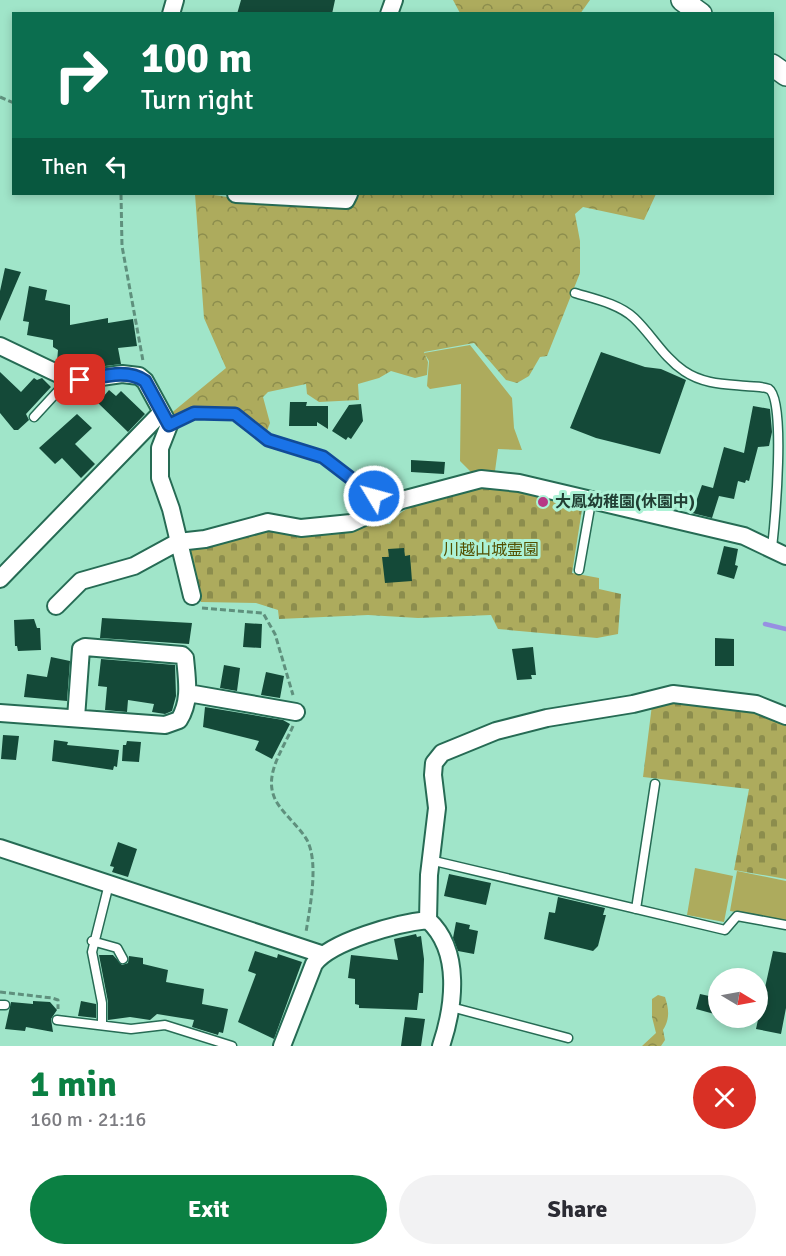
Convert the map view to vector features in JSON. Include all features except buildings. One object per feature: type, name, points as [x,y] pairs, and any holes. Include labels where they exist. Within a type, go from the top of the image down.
[{"type":"street","points":[[682,0],[698,12]]},
{"type":"street","points":[[255,195],[346,200],[348,195]]},
{"type":"street","points":[[0,346],[69,379],[133,374],[145,381],[165,419],[160,448],[160,478],[171,509],[192,596]]},
{"type":"street","points":[[0,579],[165,419]]},
{"type":"street","points":[[56,606],[81,580],[134,566],[178,542],[205,539],[268,522],[301,528],[351,523],[366,518],[386,506],[481,479],[496,479],[744,536],[779,552]]},
{"type":"street","points":[[0,713],[165,725],[179,720],[184,711],[188,693],[185,658],[182,655],[85,647],[81,649],[76,718]]},
{"type":"street","points":[[188,693],[296,712]]},
{"type":"street","points":[[441,1046],[451,1007],[451,964],[440,935],[428,920],[430,859],[437,808],[434,763],[441,753],[496,731],[547,718],[633,704],[673,694],[756,704],[786,716]]},
{"type":"street","points":[[0,848],[321,954]]},
{"type":"street","points":[[282,1046],[314,964],[321,954],[358,937],[428,920]]},
{"type":"lane","points":[[575,293],[604,302],[634,318],[668,357],[695,378],[710,383],[767,388],[779,397],[782,409],[782,479],[779,552]]},
{"type":"lane","points":[[34,417],[69,379]]},
{"type":"lane","points":[[165,419],[194,413],[235,414],[268,440],[323,457],[386,506]]},
{"type":"lane","points":[[579,570],[587,514],[591,502]]},
{"type":"lane","points":[[636,909],[655,784]]},
{"type":"lane","points":[[430,859],[725,930],[737,916],[786,925]]},
{"type":"lane","points":[[102,1025],[102,1003],[92,941],[109,884]]},
{"type":"lane","points":[[92,941],[117,948],[123,959]]},
{"type":"lane","points":[[451,1007],[568,1038]]},
{"type":"lane","points":[[57,1020],[131,1029],[165,1025],[232,1046]]},
{"type":"path","points":[[121,195],[122,246],[145,381]]},
{"type":"path","points":[[192,596],[200,608],[263,613],[275,634],[296,712],[293,726],[272,771],[271,783],[278,804],[308,841],[313,894],[303,949]]},
{"type":"path","points":[[0,992],[57,999],[57,1020]]},
{"type":"green space","points":[[453,0],[590,0],[581,12],[459,12]]},
{"type":"green space","points":[[195,195],[217,195],[282,206],[308,207],[352,206],[355,195],[656,195],[644,220],[583,207],[575,214],[580,241],[580,273],[547,356],[540,357],[529,376],[517,383],[506,380],[474,343],[424,352],[428,362],[427,375],[415,378],[391,371],[379,378],[358,384],[359,400],[319,402],[307,394],[306,384],[268,392],[263,397],[270,423],[265,436],[248,421],[169,415],[226,368],[204,318]]},
{"type":"green space","points":[[470,345],[512,398],[514,428],[522,450],[498,449],[495,471],[471,472],[460,461],[461,384],[430,389],[427,386],[429,361],[424,353]]},
{"type":"green space","name":"川越山城霊園","points":[[497,485],[583,503],[572,573],[599,578],[599,589],[621,594],[618,634],[597,638],[498,629],[491,615],[418,618],[368,615],[279,619],[278,610],[256,603],[201,602],[190,548],[257,528],[390,524],[398,515],[423,501],[454,492]]},
{"type":"green space","points":[[676,700],[758,711],[786,722],[786,879],[734,870],[749,789],[643,777],[652,705]]},
{"type":"green space","points":[[695,868],[733,876],[724,922],[687,915]]},
{"type":"green space","points":[[737,871],[786,881],[786,921],[730,911]]},
{"type":"green space","points":[[658,995],[665,997],[667,1006],[668,1018],[663,1030],[665,1040],[661,1046],[642,1046],[656,1033],[652,1017],[652,999]]},
{"type":"waterway","points":[[765,624],[786,629]]},
{"type":"place","name":"大鳳幼稚園(休園中)","points":[[543,502]]},
{"type":"route","points":[[80,380],[122,374],[139,376],[145,381],[169,425],[194,413],[235,414],[268,440],[297,447],[323,457],[374,496]]}]
